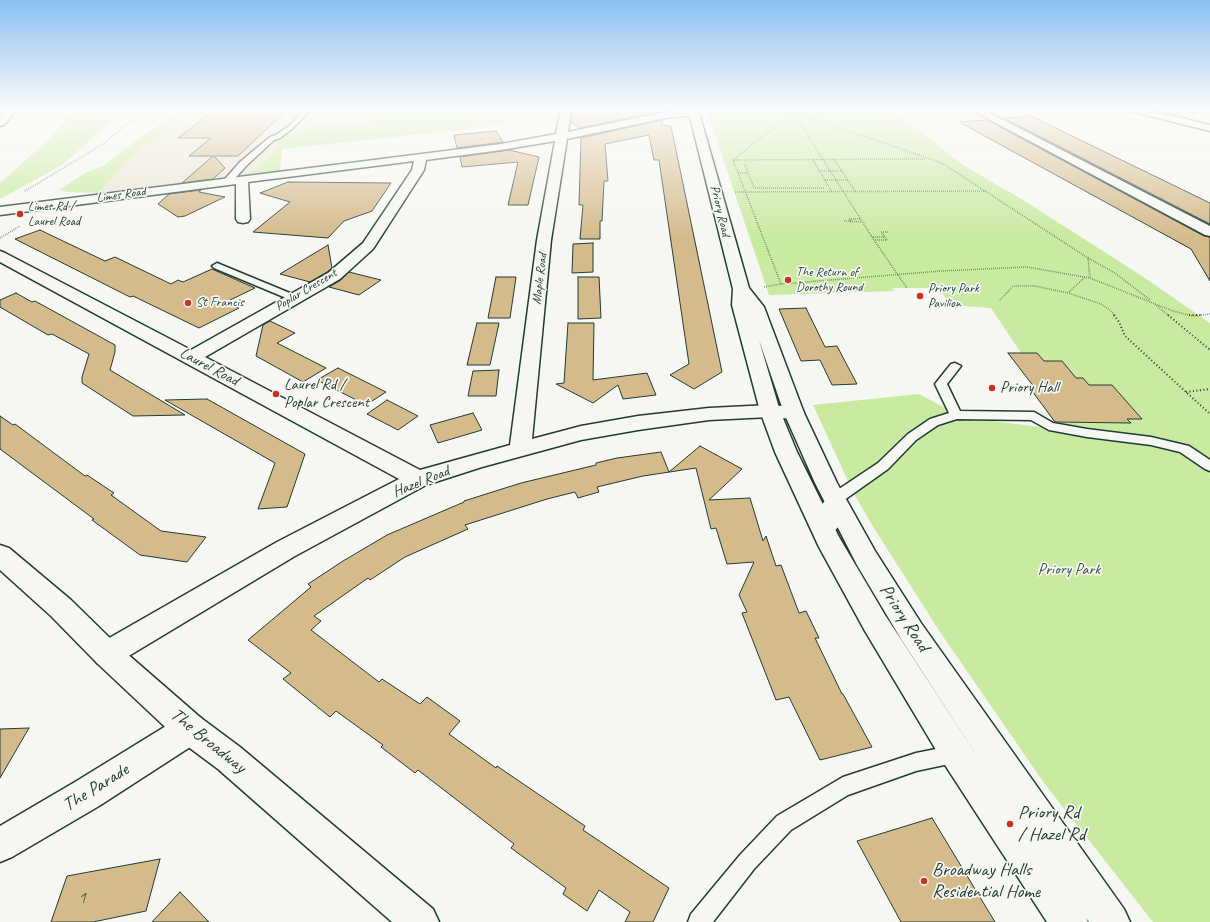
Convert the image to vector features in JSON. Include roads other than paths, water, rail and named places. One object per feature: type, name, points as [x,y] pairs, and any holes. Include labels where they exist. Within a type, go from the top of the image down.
[{"type":"street","name":"Limes Road","points":[[0,212],[242,179],[460,152]]},
{"type":"street","name":"Maple Road","points":[[520,449],[544,240],[559,152]]},
{"type":"street","name":"Priory Road","points":[[705,152],[726,237],[741,289],[740,305],[770,411],[786,452],[825,532],[875,623],[956,754],[1069,922]]},
{"type":"street","points":[[1057,152],[1210,232]]},
{"type":"street","name":"Poplar Crescent","points":[[192,357],[334,276],[368,246],[418,170],[421,157]]},
{"type":"street","points":[[242,179],[243,219]]},
{"type":"street","name":"Laurel Road","points":[[0,256],[192,357],[418,479]]},
{"type":"street","name":"Priory Road","points":[[741,289],[756,307],[794,413],[835,499],[866,558],[911,631],[1111,922]]},
{"type":"street","points":[[770,411],[779,407],[768,374],[778,367]]},
{"type":"street","name":"Hazel Road","points":[[107,654],[286,549],[418,479],[520,449],[581,434],[638,423],[709,414],[770,411],[794,413]]},
{"type":"street","name":"The Broadway","points":[[0,555],[61,608],[107,654],[190,729],[229,758],[420,922]]},
{"type":"street","name":"The Parade","points":[[0,845],[87,794],[190,729]]},
{"type":"lane","points":[[228,181],[256,152]]},
{"type":"lane","points":[[217,266],[294,298]]},
{"type":"lane","points":[[955,366],[941,384],[956,415]]},
{"type":"lane","points":[[825,532],[834,522],[826,508],[835,499],[883,466],[912,437],[934,422],[956,415],[1034,416],[1050,426],[1087,434],[1151,441],[1184,449],[1210,466]]},
{"type":"lane","points":[[700,922],[747,862],[784,823],[843,787],[916,762],[956,754]]},
{"type":"place","name":"Limes Rd / Laurel Road","points":[[20,214]]},
{"type":"place","name":"The Return of Dorothy Round","points":[[788,280]]},
{"type":"place","name":"Priory Park Pavilion","points":[[920,296]]},
{"type":"place","name":"St Francis","points":[[188,303]]},
{"type":"place","name":"Priory Hall","points":[[992,388]]},
{"type":"place","name":"Laurel Rd / Poplar Crescent","points":[[276,394]]},
{"type":"place","name":"Priory Rd / Hazel Rd","points":[[1010,824]]},
{"type":"place","name":"Broadway Halls Residential Home","points":[[924,881]]},
{"type":"park label","name":"Priory Park","points":[[1069,570]]}]
